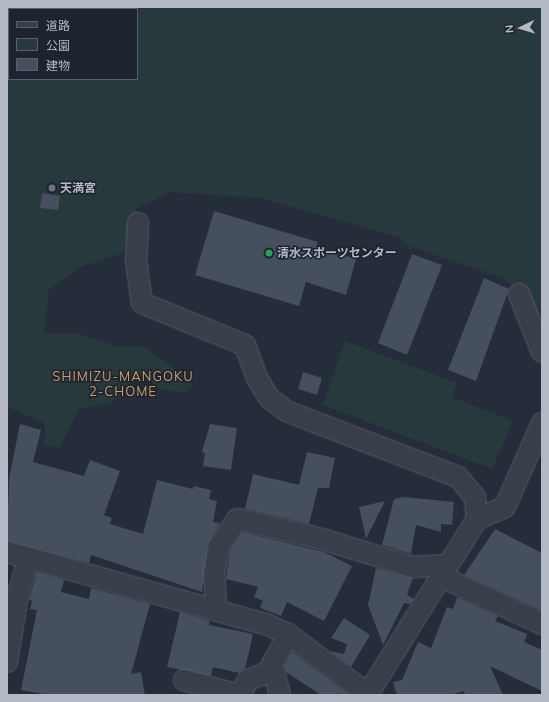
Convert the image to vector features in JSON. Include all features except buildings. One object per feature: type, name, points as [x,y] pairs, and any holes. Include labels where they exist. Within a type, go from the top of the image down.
[{"type":"street","points":[[138,223],[136,260],[142,303],[245,345],[256,378],[269,398],[286,411],[458,477],[475,497],[477,518]]},
{"type":"street","points":[[519,294],[542,352]]},
{"type":"street","points":[[7,552],[216,609],[289,635],[368,694],[477,518],[505,507],[542,424]]},
{"type":"street","points":[[216,609],[214,574],[219,546],[237,520],[322,539],[412,567],[444,571],[542,624]]},
{"type":"street","points":[[7,662],[18,594],[29,558]]},
{"type":"street","points":[[280,695],[272,671],[272,664],[289,635]]},
{"type":"street","points":[[184,680],[239,695],[248,680],[272,671]]},
{"type":"green space","points":[[7,7],[542,7],[542,326],[526,294],[501,277],[408,246],[399,237],[260,198],[171,192],[137,208],[123,253],[83,266],[49,289],[44,333],[76,333],[120,347],[143,346],[185,376],[193,385],[185,393],[161,389],[147,380],[132,379],[128,390],[111,403],[79,409],[59,448],[44,445],[45,423],[7,407]]},
{"type":"green space","points":[[345,341],[457,383],[452,397],[513,421],[492,469],[323,405]]},
{"type":"place","name":"天満宮","points":[[52,188]]},
{"type":"place","name":"清水スポーツセンター","points":[[269,253]]},
{"type":"district","name":"SHIMIZU-MANGOKU 2-CHOME","points":[[123,384]]}]
